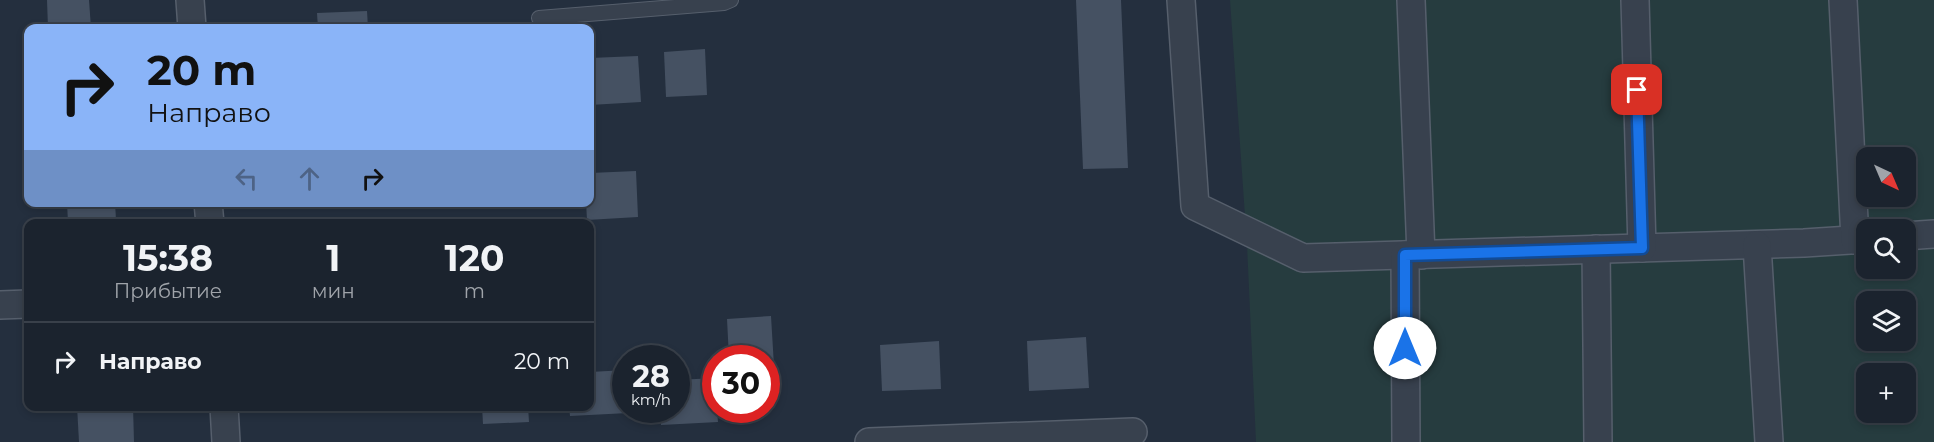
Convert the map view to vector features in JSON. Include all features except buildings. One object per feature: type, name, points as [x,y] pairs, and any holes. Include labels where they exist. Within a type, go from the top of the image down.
[{"type":"street","points":[[190,0],[192,24]]},
{"type":"street","points":[[1181,0],[1196,206],[1303,258],[1757,245],[1856,239]]},
{"type":"street","points":[[1406,442],[1413,255],[1411,0]]},
{"type":"street","points":[[1635,0],[1642,248]]},
{"type":"street","points":[[1844,0],[1860,219]]},
{"type":"street","points":[[1916,235],[1934,234]]},
{"type":"street","points":[[1757,245],[1769,442]]},
{"type":"street","points":[[1596,249],[1598,442]]},
{"type":"street","points":[[0,305],[24,304]]},
{"type":"street","points":[[224,411],[226,442]]},
{"type":"street","points":[[869,442],[1133,432]]},
{"type":"lane","points":[[539,18],[724,3],[731,0]]},
{"type":"green space","points":[[1230,0],[1934,0],[1934,442],[1256,442],[1247,245]]},
{"type":"route","points":[[1405,348],[1405,255],[1642,248],[1637,90]]}]
